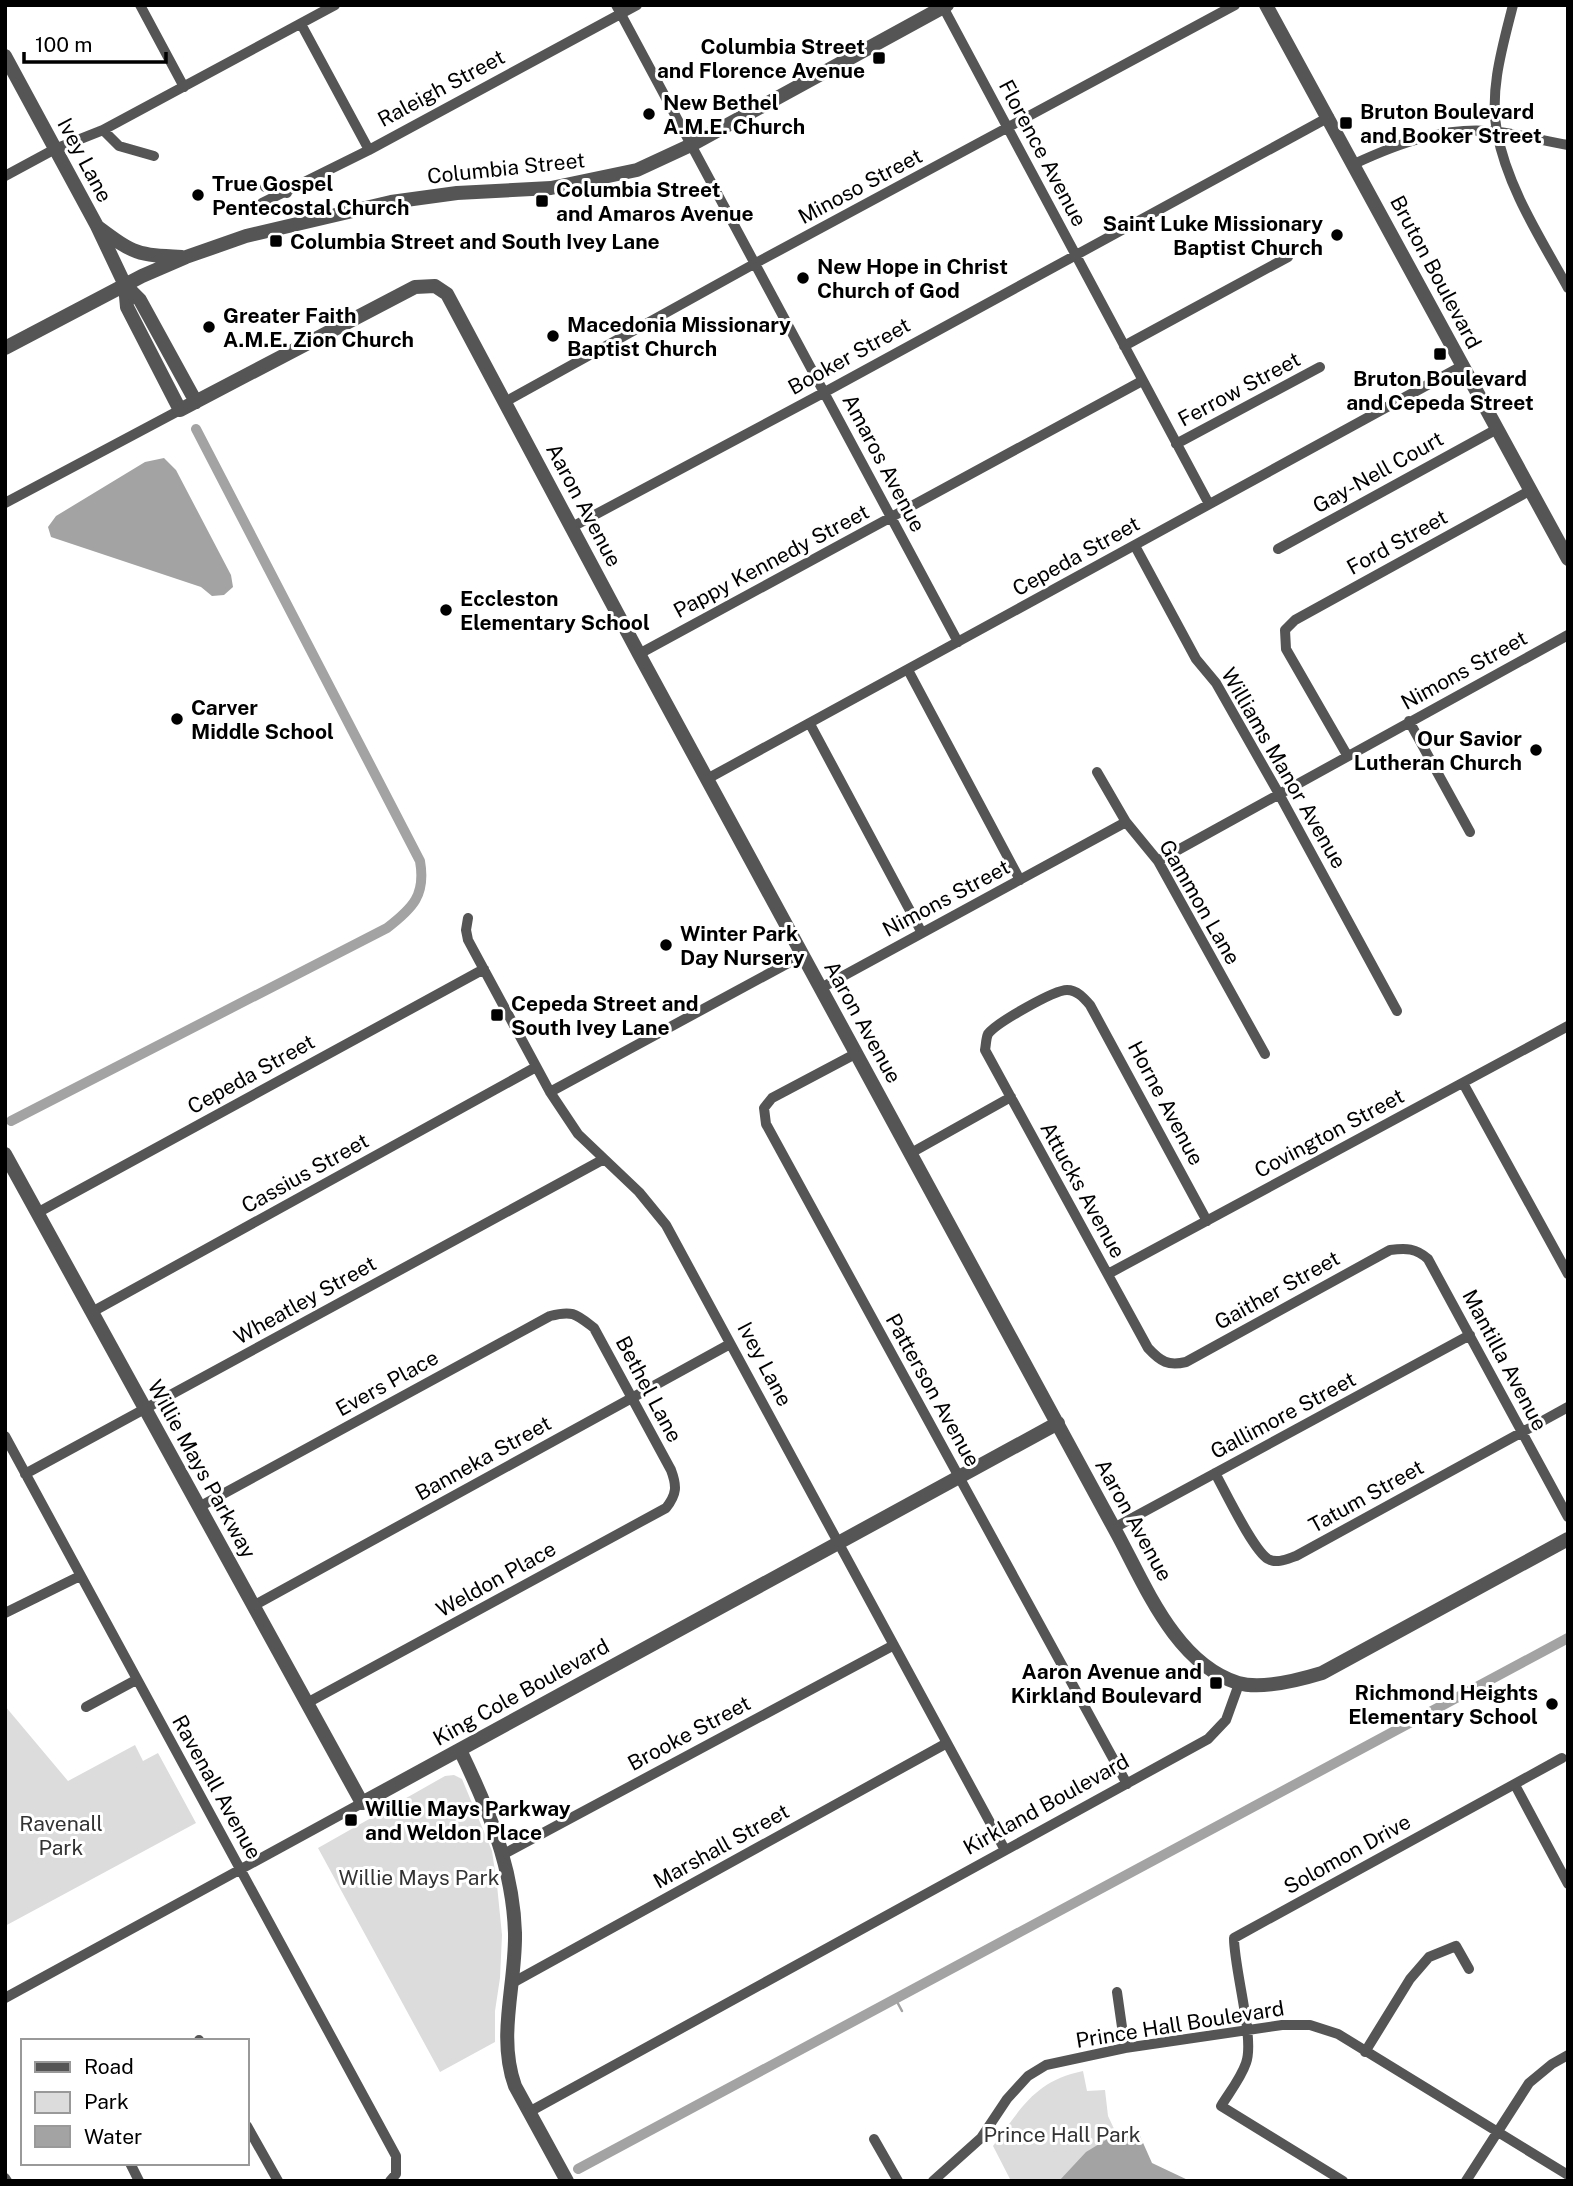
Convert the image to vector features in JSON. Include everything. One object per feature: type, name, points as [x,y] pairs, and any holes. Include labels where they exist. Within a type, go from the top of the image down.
[{"type":"street","points":[[140,5],[184,87]]},
{"type":"street","points":[[5,176],[55,149],[103,130],[335,5]]},
{"type":"street","name":"Raleigh Street","points":[[262,203],[287,193],[369,150],[618,10],[638,5]]},
{"type":"street","name":"Minoso Street","points":[[505,402],[754,264],[1235,5]]},
{"type":"street","name":"Bruton Boulevard","points":[[1266,5],[1568,559]]},
{"type":"street","points":[[1513,5],[1495,89],[1496,131],[1512,180],[1568,288]]},
{"type":"street","name":"Florence Avenue","points":[[944,6],[1209,505]]},
{"type":"street","name":"Columbia Street","points":[[125,285],[186,257],[246,236],[391,202],[457,194],[551,188],[637,170],[691,145],[944,6]]},
{"type":"street","name":"Amaros Avenue","points":[[618,10],[958,642]]},
{"type":"street","points":[[301,24],[369,150]]},
{"type":"street","name":"Ivey Lane","points":[[5,56],[97,226],[125,285],[140,300],[196,402]]},
{"type":"street","name":"Booker Street","points":[[572,527],[1328,117]]},
{"type":"street","points":[[103,130],[119,146],[154,156]]},
{"type":"street","points":[[1354,164],[1389,148],[1451,132],[1496,131],[1568,145]]},
{"type":"street","points":[[265,187],[287,193]]},
{"type":"street","points":[[97,226],[134,252],[186,257]]},
{"type":"street","points":[[1124,346],[1288,257]]},
{"type":"street","points":[[5,348],[125,285]]},
{"type":"street","name":"Ivey Lane","points":[[125,285],[127,307],[180,410]]},
{"type":"street","name":"Aaron Avenue","points":[[196,402],[415,287],[435,286],[447,294],[639,654],[1170,1628],[1183,1647],[1203,1666],[1239,1684]]},
{"type":"street","name":"Cepeda Street","points":[[707,779],[1462,366]]},
{"type":"street","name":"Ferrow Street","points":[[1176,444],[1320,367]]},
{"type":"street","name":"Pappy Kennedy Street","points":[[639,654],[1142,381]]},
{"type":"street","points":[[5,503],[196,402]]},
{"type":"street","name":"Gay-Nell Court","points":[[1278,549],[1497,429]]},
{"type":"street","name":"Ford Street","points":[[1347,755],[1286,649],[1285,630],[1296,620],[1531,490]]},
{"type":"street","name":"Williams Manor Avenue","points":[[1135,546],[1196,659],[1216,683],[1279,794],[1397,1011]]},
{"type":"street","name":"Nimons Street","points":[[1158,861],[1568,635]]},
{"type":"street","points":[[908,670],[1020,880]]},
{"type":"street","points":[[1409,721],[1470,831]]},
{"type":"street","points":[[810,724],[922,933]]},
{"type":"street","name":"Gammon Lane","points":[[1097,772],[1126,822],[1158,861],[1265,1054]]},
{"type":"street","name":"Nimons Street","points":[[821,988],[1126,822]]},
{"type":"street","name":"Ivey Lane","points":[[467,918],[468,940],[550,1092],[578,1134],[639,1192],[666,1225],[1005,1850]]},
{"type":"street","points":[[550,1092],[803,955]]},
{"type":"street","name":"Cepeda Street","points":[[37,1213],[484,969]]},
{"type":"street","name":"Attucks Avenue","points":[[1090,1005],[1081,995],[1068,990],[1056,992],[998,1025],[987,1035],[985,1050],[1148,1348]]},
{"type":"street","name":"Horne Avenue","points":[[1090,1005],[1207,1221]]},
{"type":"street","name":"Covington Street","points":[[1108,1274],[1568,1026]]},
{"type":"street","name":"Patterson Avenue","points":[[857,1053],[772,1098],[764,1108],[766,1124],[1127,1784]]},
{"type":"street","name":"Cassius Street","points":[[92,1312],[536,1067]]},
{"type":"street","points":[[1463,1083],[1568,1274]]},
{"type":"street","points":[[911,1153],[1011,1097]]},
{"type":"street","name":"Willie Mays Parkway","points":[[5,1154],[362,1803]]},
{"type":"street","name":"Wheatley Street","points":[[25,1474],[604,1159]]},
{"type":"street","name":"Gaither Street","points":[[1148,1348],[1158,1359],[1173,1365],[1186,1362],[1390,1250],[1403,1248],[1418,1251],[1428,1259]]},
{"type":"street","name":"Mantilla Avenue","points":[[1428,1259],[1568,1517]]},
{"type":"street","name":"Evers Place","points":[[199,1507],[550,1316],[567,1311],[578,1315],[594,1328]]},
{"type":"street","name":"Bethel Lane","points":[[594,1328],[671,1470]]},
{"type":"street","name":"Gallimore Street","points":[[1114,1528],[1470,1335]]},
{"type":"street","name":"Banneka Street","points":[[253,1605],[730,1344]]},
{"type":"street","name":"Tatum Street","points":[[1215,1474],[1256,1546],[1268,1559],[1279,1561],[1296,1556],[1568,1407]]},
{"type":"street","name":"King Cole Boulevard","points":[[5,1998],[1058,1423]]},
{"type":"street","name":"Ravenall Avenue","points":[[5,1436],[396,2156],[396,2174],[390,2181]]},
{"type":"street","name":"Weldon Place","points":[[307,1703],[666,1508],[675,1497],[677,1485],[671,1470]]},
{"type":"street","points":[[1239,1684],[1296,1681],[1322,1673],[1568,1539]]},
{"type":"street","points":[[5,1613],[80,1576]]},
{"type":"street","name":"Brooke Street","points":[[502,1855],[894,1645]]},
{"type":"street","points":[[86,1707],[136,1680]]},
{"type":"street","name":"Kirkland Boulevard","points":[[529,2112],[1208,1739],[1226,1720],[1239,1684]]},
{"type":"street","name":"Marshall Street","points":[[513,1982],[947,1743]]},
{"type":"street","points":[[460,1750],[481,1793],[512,1894],[513,1982],[506,2052],[515,2086],[567,2181]]},
{"type":"street","name":"Solomon Drive","points":[[1247,2032],[1234,1957],[1234,1938],[1562,1758]]},
{"type":"street","points":[[1515,1785],[1568,1884]]},
{"type":"street","points":[[1365,2052],[1410,1979],[1429,1957],[1456,1946],[1469,1969]]},
{"type":"street","points":[[1117,1992],[1125,2048]]},
{"type":"street","name":"Prince Hall Boulevard","points":[[933,2181],[981,2138],[1007,2099],[1028,2076],[1046,2065],[1125,2048],[1282,2025],[1310,2025],[1339,2034],[1568,2175]]},
{"type":"street","points":[[1247,2032],[1246,2065],[1221,2106],[1343,2181]]},
{"type":"street","points":[[1466,2181],[1529,2083],[1568,2055]]},
{"type":"street","points":[[248,2128],[278,2181]]},
{"type":"street","points":[[874,2138],[898,2181]]},
{"type":"street","points":[[131,2165],[139,2181]]},
{"type":"green space","name":"Ravenall Park","points":[[5,1706],[68,1781],[135,1745],[143,1761],[158,1753],[196,1823],[5,1926]]},
{"type":"green space","name":"Willie Mays Park","points":[[454,1775],[462,1779],[492,1851],[502,1935],[500,1978],[495,2011],[495,2042],[440,2072],[318,1848],[445,1776]]},
{"type":"green space","name":"Prince Hall Park","points":[[1083,2071],[1087,2091],[1105,2090],[1108,2116],[1134,2171],[1117,2181],[1011,2181],[993,2146],[1040,2089]]},
{"type":"water","points":[[164,458],[176,470],[231,575],[233,587],[224,595],[212,596],[201,587],[51,537],[48,527],[56,516],[145,462]]},
{"type":"water","points":[[1114,2135],[1140,2136],[1152,2163],[1190,2181],[1059,2181],[1086,2152]]},
{"type":"waterway","points":[[11,1121],[387,928],[404,914],[419,892],[420,861],[196,429]]},
{"type":"waterway","points":[[578,2169],[1568,1638]]},
{"type":"waterway","points":[[895,1998],[902,2011]]},
{"type":"place","name":"Columbia Street and Florence Avenue","points":[[879,58]]},
{"type":"place","name":"New Bethel A.M.E. Church","points":[[649,114]]},
{"type":"place","name":"Bruton Boulevard and Booker Street","points":[[1346,123]]},
{"type":"place","name":"True Gospel Pentecostal Church","points":[[198,195]]},
{"type":"place","name":"Columbia Street and Amaros Avenue","points":[[542,201]]},
{"type":"place","name":"Saint Luke Missionary Baptist Church","points":[[1337,235]]},
{"type":"place","name":"Columbia Street and South Ivey Lane","points":[[276,241]]},
{"type":"place","name":"New Hope in Christ Church of God","points":[[803,278]]},
{"type":"place","name":"Greater Faith A.M.E. Zion Church","points":[[209,327]]},
{"type":"place","name":"Macedonia Missionary Baptist Church","points":[[553,336]]},
{"type":"place","name":"Bruton Boulevard and Cepeda Street","points":[[1440,354]]},
{"type":"place","name":"Eccleston Elementary School","points":[[446,610]]},
{"type":"place","name":"Carver Middle School","points":[[177,719]]},
{"type":"place","name":"Our Savior Lutheran Church","points":[[1536,750]]},
{"type":"place","name":"Winter Park Day Nursery","points":[[666,945]]},
{"type":"place","name":"Cepeda Street and South Ivey Lane","points":[[497,1015]]},
{"type":"place","name":"Aaron Avenue and Kirkland Boulevard","points":[[1216,1683]]},
{"type":"place","name":"Richmond Heights Elementary School","points":[[1552,1704]]},
{"type":"place","name":"Willie Mays Parkway and Weldon Place","points":[[351,1820]]}]
